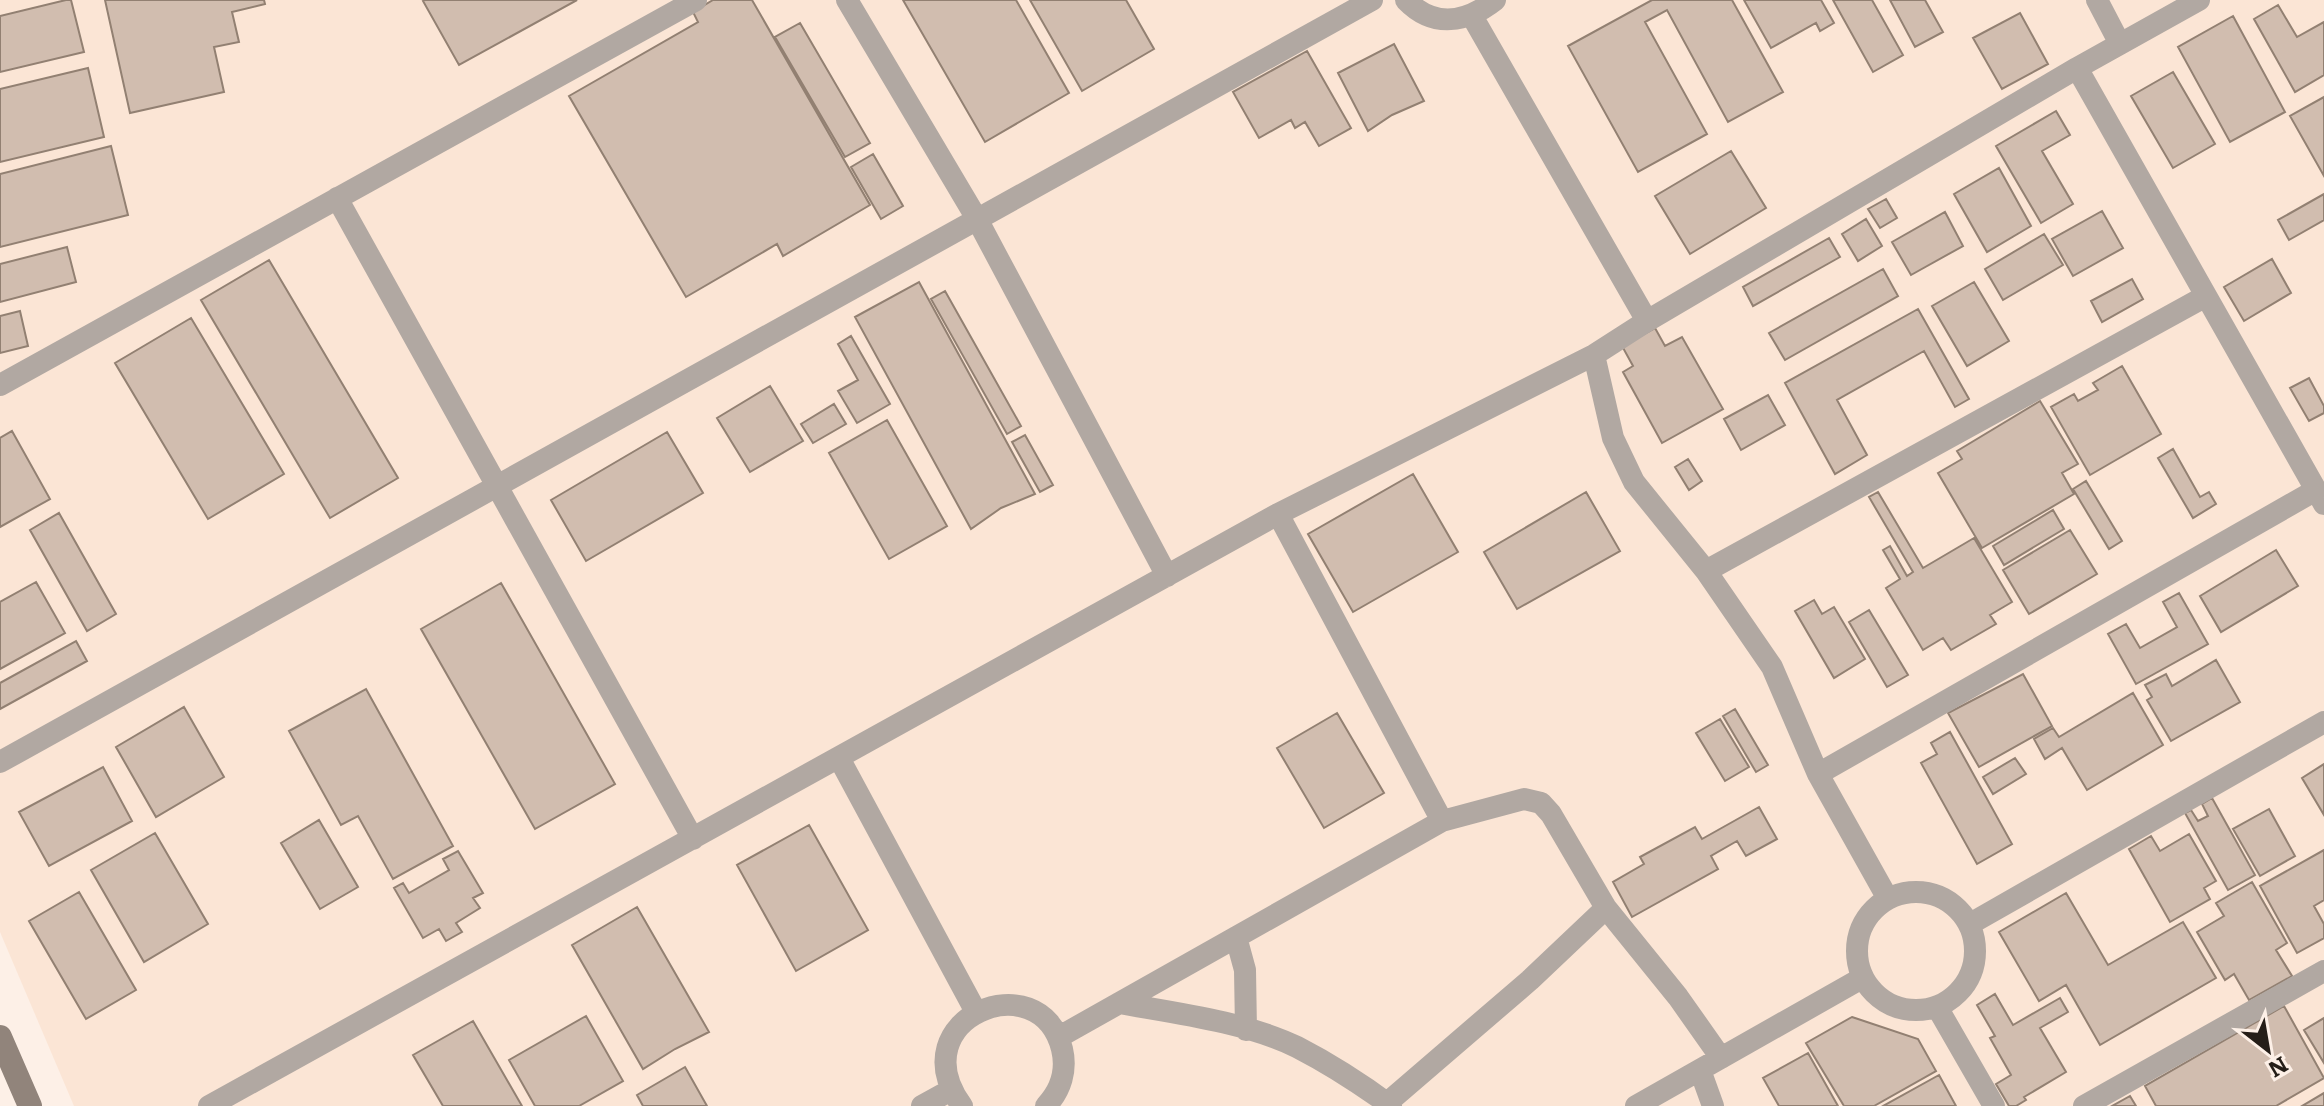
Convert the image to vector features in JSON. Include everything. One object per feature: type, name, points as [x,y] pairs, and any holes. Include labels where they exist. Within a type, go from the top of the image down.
[{"type":"street","points":[[0,385],[696,0]]},
{"type":"street","points":[[847,0],[977,219],[1167,576]]},
{"type":"street","points":[[0,762],[1372,0]]},
{"type":"street","points":[[1406,0],[1431,16],[1452,20],[1472,16],[1495,0]]},
{"type":"street","points":[[2097,0],[2120,44]]},
{"type":"street","points":[[209,1106],[1278,514],[1594,355],[2077,68],[2199,0]]},
{"type":"street","points":[[1472,16],[1647,321]]},
{"type":"street","points":[[1818,774],[2320,497],[2077,68]]},
{"type":"street","points":[[337,198],[693,839]]},
{"type":"street","points":[[1706,571],[2206,296]]},
{"type":"street","points":[[1594,355],[1613,438],[1634,482],[1706,571],[1772,667],[1818,774],[1888,899]]},
{"type":"street","points":[[1278,514],[1442,821]]},
{"type":"street","points":[[1970,924],[2324,722]]},
{"type":"street","points":[[839,758],[976,1012]]},
{"type":"street","points":[[1059,1037],[1442,821],[1524,799],[1541,803],[1566,838],[1606,908],[1668,984],[1721,1058]]},
{"type":"street","points":[[1915,891],[1939,895],[1958,907],[1970,924],[1976,949],[1971,973],[1959,992],[1937,1007],[1918,1011],[1896,1007],[1875,994],[1862,978],[1856,953],[1860,929],[1873,910],[1888,899],[1915,891]]},
{"type":"street","points":[[1119,1003],[1221,1021],[1295,1046],[1362,1085],[1389,1105],[1606,908]]},
{"type":"street","points":[[1236,937],[1245,970],[1246,1030]]},
{"type":"street","points":[[2084,1106],[2324,971]]},
{"type":"street","points":[[1636,1106],[1862,978]]},
{"type":"street","points":[[922,1106],[956,1098],[945,1065],[949,1042],[961,1023],[976,1012],[1003,1004],[1028,1008],[1046,1020],[1059,1037],[1065,1062],[1060,1086],[1046,1106]]},
{"type":"street","points":[[1937,1007],[1994,1106]]},
{"type":"street","points":[[0,1037],[30,1106]]},
{"type":"street","points":[[1700,1070],[1713,1106]]},
{"type":"shaded area","points":[[0,0],[2324,0],[2324,1106],[74,1106],[0,932]]},
{"type":"building","points":[[71,0],[84,52],[0,72],[0,16]]},
{"type":"building","points":[[105,0],[264,0],[265,4],[232,12],[239,42],[214,47],[224,92],[130,113]]},
{"type":"building","points":[[425,0],[577,0],[459,65]]},
{"type":"building","points":[[713,0],[752,0],[870,205],[783,256],[777,244],[686,297],[569,96],[698,22],[693,12]]},
{"type":"building","points":[[903,0],[1016,0],[1069,93],[985,142]]},
{"type":"building","points":[[1030,0],[1126,0],[1154,49],[1082,91]]},
{"type":"building","points":[[1652,0],[1732,0],[1783,92],[1728,122],[1667,10],[1645,22],[1707,134],[1638,172],[1568,46]]},
{"type":"building","points":[[1744,0],[1821,0],[1834,23],[1820,31],[1816,23],[1771,48]]},
{"type":"building","points":[[1833,0],[1872,0],[1903,55],[1873,72]]},
{"type":"building","points":[[1890,0],[1925,0],[1943,32],[1915,47]]},
{"type":"building","points":[[2278,5],[2297,37],[2324,22],[2324,75],[2295,92],[2254,19]]},
{"type":"building","points":[[2020,13],[2048,64],[2002,89],[1973,38]]},
{"type":"building","points":[[2233,16],[2285,112],[2230,142],[2178,47]]},
{"type":"building","points":[[800,23],[870,143],[845,157],[775,37]]},
{"type":"building","points":[[1394,44],[1424,101],[1392,115],[1368,131],[1338,73]]},
{"type":"building","points":[[1307,51],[1351,128],[1319,146],[1305,122],[1295,128],[1291,120],[1259,138],[1233,92]]},
{"type":"building","points":[[88,68],[104,137],[0,162],[0,89]]},
{"type":"building","points":[[2173,72],[2215,144],[2173,168],[2131,96]]},
{"type":"building","points":[[2324,97],[2324,176],[2290,116]]},
{"type":"building","points":[[2056,111],[2070,135],[2042,151],[2073,204],[2041,223],[1996,146]]},
{"type":"building","points":[[111,146],[128,215],[0,247],[0,174]]},
{"type":"building","points":[[1731,151],[1766,208],[1690,254],[1655,196]]},
{"type":"building","points":[[873,154],[903,206],[881,219],[851,167]]},
{"type":"building","points":[[1999,168],[2031,226],[1987,252],[1954,194]]},
{"type":"building","points":[[2324,194],[2324,220],[2289,240],[2278,220]]},
{"type":"building","points":[[1886,199],[1897,218],[1880,228],[1868,209]]},
{"type":"building","points":[[2102,211],[2123,248],[2073,276],[2052,239]]},
{"type":"building","points":[[1945,212],[1963,246],[1911,275],[1892,242]]},
{"type":"building","points":[[1866,219],[1882,246],[1858,261],[1842,234]]},
{"type":"building","points":[[2044,234],[2063,265],[2003,300],[1985,269]]},
{"type":"building","points":[[1829,238],[1840,257],[1753,306],[1743,287]]},
{"type":"building","points":[[67,247],[76,282],[0,302],[0,264]]},
{"type":"building","points":[[2272,259],[2291,293],[2244,321],[2224,287]]},
{"type":"building","points":[[269,260],[398,478],[330,518],[201,300]]},
{"type":"building","points":[[1883,269],[1898,296],[1785,360],[1769,333]]},
{"type":"building","points":[[2132,279],[2143,299],[2102,322],[2091,301]]},
{"type":"building","points":[[919,282],[1035,494],[1001,508],[971,529],[855,317]]},
{"type":"building","points":[[1974,282],[2009,341],[1967,366],[1932,306]]},
{"type":"building","points":[[945,291],[1021,426],[1007,434],[931,299]]},
{"type":"building","points":[[1918,309],[1969,399],[1955,407],[1924,351],[1837,400],[1867,455],[1835,474],[1785,383]]},
{"type":"building","points":[[20,311],[28,346],[0,353],[0,316]]},
{"type":"building","points":[[191,318],[284,474],[208,519],[115,363]]},
{"type":"building","points":[[1655,328],[1665,346],[1682,337],[1723,409],[1662,443],[1623,372],[1633,366],[1622,346]]},
{"type":"building","points":[[851,336],[890,404],[857,423],[838,391],[858,380],[838,344]]},
{"type":"building","points":[[2122,366],[2161,434],[2090,475],[2051,407],[2074,394],[2078,401],[2098,390],[2093,383]]},
{"type":"building","points":[[2309,378],[2324,406],[2324,413],[2309,421],[2290,388]]},
{"type":"building","points":[[770,386],[803,441],[750,472],[717,418]]},
{"type":"building","points":[[1768,395],[1785,425],[1741,450],[1724,419]]},
{"type":"building","points":[[2040,401],[2078,464],[2062,473],[2074,494],[1982,548],[1938,473],[1962,459],[1957,451]]},
{"type":"building","points":[[834,404],[846,424],[813,443],[801,424]]},
{"type":"building","points":[[887,420],[947,526],[889,559],[829,453]]},
{"type":"building","points":[[12,431],[50,499],[0,527],[0,438]]},
{"type":"building","points":[[667,432],[703,493],[586,561],[551,500]]},
{"type":"building","points":[[1025,435],[1053,485],[1040,492],[1012,442]]},
{"type":"building","points":[[2173,449],[2200,497],[2209,492],[2216,504],[2193,518],[2158,458]]},
{"type":"building","points":[[1688,459],[1702,481],[1689,490],[1675,467]]},
{"type":"building","points":[[1413,474],[1458,552],[1353,612],[1308,534]]},
{"type":"building","points":[[2086,481],[2122,541],[2109,549],[2073,489]]},
{"type":"building","points":[[1586,492],[1620,551],[1517,609],[1484,552]]},
{"type":"building","points":[[1878,492],[1923,568],[1974,538],[2012,602],[1990,615],[1996,624],[1951,650],[1943,638],[1923,650],[1886,588],[1900,579],[1883,550],[1890,546],[1907,576],[1913,572],[1869,497]]},
{"type":"building","points":[[2053,510],[2064,529],[2004,565],[1993,546]]},
{"type":"building","points":[[59,513],[116,614],[87,631],[30,530]]},
{"type":"building","points":[[2070,530],[2097,574],[2029,614],[2003,570]]},
{"type":"building","points":[[2276,550],[2298,586],[2221,632],[2200,596]]},
{"type":"building","points":[[36,582],[65,633],[0,669],[0,602]]},
{"type":"building","points":[[501,583],[615,784],[535,829],[421,629]]},
{"type":"building","points":[[2179,593],[2208,644],[2136,684],[2108,634],[2126,624],[2140,648],[2177,627],[2163,602]]},
{"type":"building","points":[[1814,600],[1822,614],[1834,607],[1865,659],[1834,678],[1795,611]]},
{"type":"building","points":[[1869,610],[1908,675],[1887,687],[1849,622]]},
{"type":"building","points":[[76,641],[87,661],[0,709],[0,683]]},
{"type":"building","points":[[2216,660],[2240,702],[2171,741],[2147,700],[2152,697],[2145,685],[2166,674],[2172,686]]},
{"type":"building","points":[[2023,674],[2052,726],[1979,767],[1948,713]]},
{"type":"building","points":[[366,689],[453,846],[393,879],[358,816],[341,825],[289,731]]},
{"type":"building","points":[[2133,693],[2163,745],[2087,790],[2062,748],[2045,759],[2034,739],[2053,728],[2059,737]]},
{"type":"building","points":[[184,707],[224,777],[156,817],[116,747]]},
{"type":"building","points":[[1735,709],[1768,765],[1756,772],[1723,716]]},
{"type":"building","points":[[1337,713],[1384,793],[1324,828],[1277,748]]},
{"type":"building","points":[[1720,719],[1749,767],[1725,781],[1696,733]]},
{"type":"building","points":[[1950,732],[2012,844],[1977,864],[1921,763],[1937,754],[1931,743]]},
{"type":"building","points":[[2015,758],[2026,774],[1993,794],[1983,777]]},
{"type":"building","points":[[2324,764],[2324,815],[2302,778]]},
{"type":"building","points":[[103,767],[132,821],[49,866],[19,812]]},
{"type":"building","points":[[2212,798],[2255,875],[2228,890],[2185,813],[2191,810],[2198,821],[2208,816],[2202,804]]},
{"type":"building","points":[[1759,807],[1777,839],[1746,856],[1737,841],[1711,856],[1718,869],[1632,917],[1613,882],[1644,864],[1640,857],[1695,827],[1702,839]]},
{"type":"building","points":[[2269,809],[2295,856],[2260,876],[2233,829]]},
{"type":"building","points":[[319,820],[358,887],[320,909],[281,843]]},
{"type":"building","points":[[809,825],[868,930],[796,971],[737,865]]},
{"type":"building","points":[[155,833],[208,924],[144,962],[91,870]]},
{"type":"building","points":[[2189,834],[2216,881],[2204,888],[2210,899],[2170,922],[2129,849],[2151,836],[2160,851]]},
{"type":"building","points":[[2324,850],[2324,900],[2314,906],[2324,924],[2324,938],[2297,953],[2260,886]]},
{"type":"building","points":[[458,851],[483,893],[473,898],[480,908],[456,923],[462,932],[446,941],[439,929],[423,938],[394,888],[403,883],[409,893],[449,870],[443,859]]},
{"type":"building","points":[[2252,882],[2287,943],[2276,950],[2292,976],[2249,1000],[2234,974],[2225,980],[2197,932],[2224,916],[2216,903]]},
{"type":"building","points":[[79,892],[136,990],[86,1019],[29,921]]},
{"type":"building","points":[[2066,893],[2108,965],[2183,922],[2216,978],[2100,1045],[2066,985],[2039,1001],[1999,932]]},
{"type":"building","points":[[637,907],[709,1032],[643,1069],[572,945]]},
{"type":"building","points":[[1995,994],[2013,1025],[2060,998],[2068,1012],[2040,1028],[2066,1072],[2024,1097],[2026,1100],[2016,1106],[2009,1106],[1996,1084],[2011,1075],[1990,1038],[1995,1036],[1977,1005]]},
{"type":"building","points":[[2284,1006],[2324,1078],[2276,1106],[2156,1106],[2145,1086]]},
{"type":"building","points":[[586,1016],[623,1081],[579,1106],[535,1106],[509,1060]]},
{"type":"building","points":[[1852,1017],[1918,1039],[1936,1071],[1874,1106],[1844,1106],[1806,1043]]},
{"type":"building","points":[[2324,1018],[2324,1063],[2304,1030]]},
{"type":"building","points":[[473,1021],[522,1106],[443,1106],[413,1055]]},
{"type":"building","points":[[1808,1053],[1838,1106],[1779,1106],[1763,1078]]},
{"type":"building","points":[[685,1067],[707,1106],[643,1106],[637,1095]]},
{"type":"building","points":[[1939,1075],[1956,1106],[1883,1106]]},
{"type":"building","points":[[2324,1093],[2324,1106],[2302,1106]]},
{"type":"building","points":[[2130,1096],[2136,1106],[2112,1106]]}]
